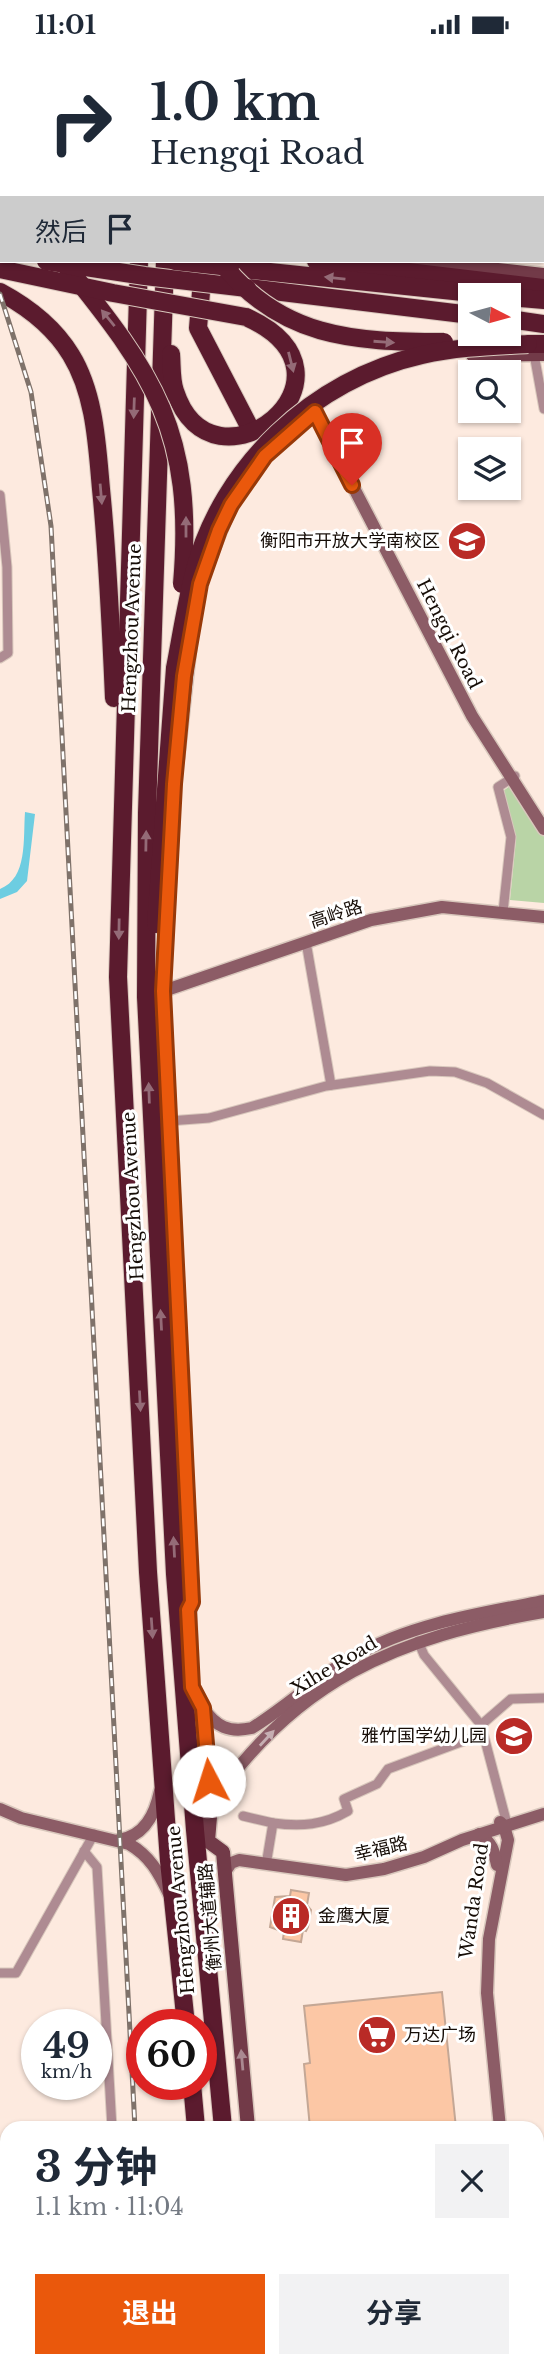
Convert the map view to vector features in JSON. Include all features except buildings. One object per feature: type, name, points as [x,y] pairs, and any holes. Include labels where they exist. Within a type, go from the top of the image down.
[{"type":"highway","points":[[58,263],[145,277],[458,313]]},
{"type":"highway","points":[[64,263],[134,353],[158,398],[177,451],[186,521],[155,936],[155,994]]},
{"type":"highway","name":"Hengzhou Avenue","points":[[139,263],[120,816],[118,977],[148,1571],[173,1900],[184,2009]]},
{"type":"highway","points":[[0,269],[113,293],[246,317],[266,326],[280,338],[289,353],[295,384],[286,405],[270,424],[256,432],[222,436],[193,422],[174,390],[168,263],[226,264],[458,291]]},
{"type":"highway","name":"Hengzhou Avenue","points":[[168,263],[147,813],[155,994],[158,1277],[222,2121]]},
{"type":"highway","points":[[203,263],[198,328],[258,443]]},
{"type":"highway","points":[[333,263],[432,275],[474,274],[544,288]]},
{"type":"highway","points":[[226,264],[238,285],[265,305],[294,322],[319,332],[351,339],[538,349]]},
{"type":"highway","points":[[432,275],[449,265]]},
{"type":"highway","points":[[0,292],[33,312],[55,332],[72,356],[92,412],[98,455],[113,663],[120,816]]},
{"type":"highway","points":[[522,298],[544,300]]},
{"type":"highway","points":[[522,321],[544,324]]},
{"type":"highway","points":[[175,668],[194,572],[206,541],[221,507],[240,476],[273,437],[331,392],[359,376],[397,362],[456,349],[538,349]]},
{"type":"highway","points":[[193,2100],[195,2121]]},
{"type":"main road","points":[[432,263],[449,265],[474,274],[544,275]]},
{"type":"main road","name":"衡州大道辅路","points":[[247,2121],[223,1852],[202,1835],[211,1805],[203,1708],[188,1682],[188,1610],[192,1602],[169,1121],[155,994],[184,676],[194,609],[219,530],[258,443],[366,381],[414,366],[471,355],[538,349]]},
{"type":"street","points":[[538,349],[544,409]]},
{"type":"street","name":"Hengqi Road","points":[[316,411],[472,716],[544,821]]},
{"type":"street","points":[[0,495],[8,567],[8,653],[0,658]]},
{"type":"street","points":[[503,912],[511,837],[498,787],[513,777]]},
{"type":"street","name":"Hengqi Road","points":[[513,777],[544,828]]},
{"type":"street","name":"高岭路","points":[[155,994],[371,920],[442,907],[544,917]]},
{"type":"street","points":[[306,942],[331,1085]]},
{"type":"street","points":[[169,1121],[209,1118],[331,1085],[430,1071],[454,1072],[487,1083],[544,1115]]},
{"type":"street","name":"Xihe Road","points":[[203,1708],[220,1726],[241,1730],[252,1727],[316,1679],[356,1655],[391,1639],[473,1616],[544,1601]]},
{"type":"street","name":"Xihe Road","points":[[211,1805],[227,1781],[290,1714],[360,1666],[418,1641],[544,1612]]},
{"type":"street","points":[[418,1641],[424,1655],[481,1725],[502,1824]]},
{"type":"street","points":[[481,1725],[511,1699],[544,1698]]},
{"type":"street","points":[[243,1816],[273,1823],[311,1825],[337,1817],[348,1811],[344,1799],[377,1784],[388,1769],[469,1739]]},
{"type":"street","points":[[118,1840],[138,1834],[150,1820],[163,1777]]},
{"type":"street","points":[[0,1811],[118,1840],[136,1848],[150,1861],[173,1900]]},
{"type":"street","name":"幸福路","points":[[223,1852],[349,1872],[382,1865],[544,1812]]},
{"type":"street","name":"幸福路","points":[[225,1872],[231,1863],[240,1860],[349,1872],[384,1869],[502,1824],[544,1812]]},
{"type":"street","points":[[508,1840],[511,1830],[520,1821]]},
{"type":"street","points":[[267,1859],[273,1823]]},
{"type":"street","name":"Wanda Road","points":[[499,2121],[488,1980],[489,1939],[508,1840],[502,1824]]},
{"type":"street","name":"Wanda Road","points":[[493,2121],[481,1994],[484,1938],[502,1840],[502,1824]]},
{"type":"street","points":[[0,1973],[16,1973],[94,1834]]},
{"type":"street","points":[[479,1834],[488,1840],[494,1849],[497,1865]]},
{"type":"street","points":[[84,1851],[97,1867],[112,2121]]},
{"type":"green space","points":[[513,784],[544,836],[544,903],[510,900],[516,839],[503,791]]},
{"type":"water","points":[[25,812],[35,814],[27,881],[17,892],[0,899],[0,889],[9,884],[20,867]]},
{"type":"railway","points":[[0,294],[31,392],[51,526],[135,2121]]},
{"type":"place","name":"衡阳市开放大学南校区","points":[[467,541]]},
{"type":"place","name":"雅竹国学幼儿园","points":[[514,1736]]},
{"type":"place","name":"金鹰大厦","points":[[291,1916]]},
{"type":"place","name":"万达广场","points":[[377,2035]]},
{"type":"route","points":[[209,1781],[203,1708],[192,1687],[188,1610],[192,1602],[163,991],[174,784],[184,676],[194,609],[208,557],[231,505],[265,456],[315,412],[352,485]]}]
